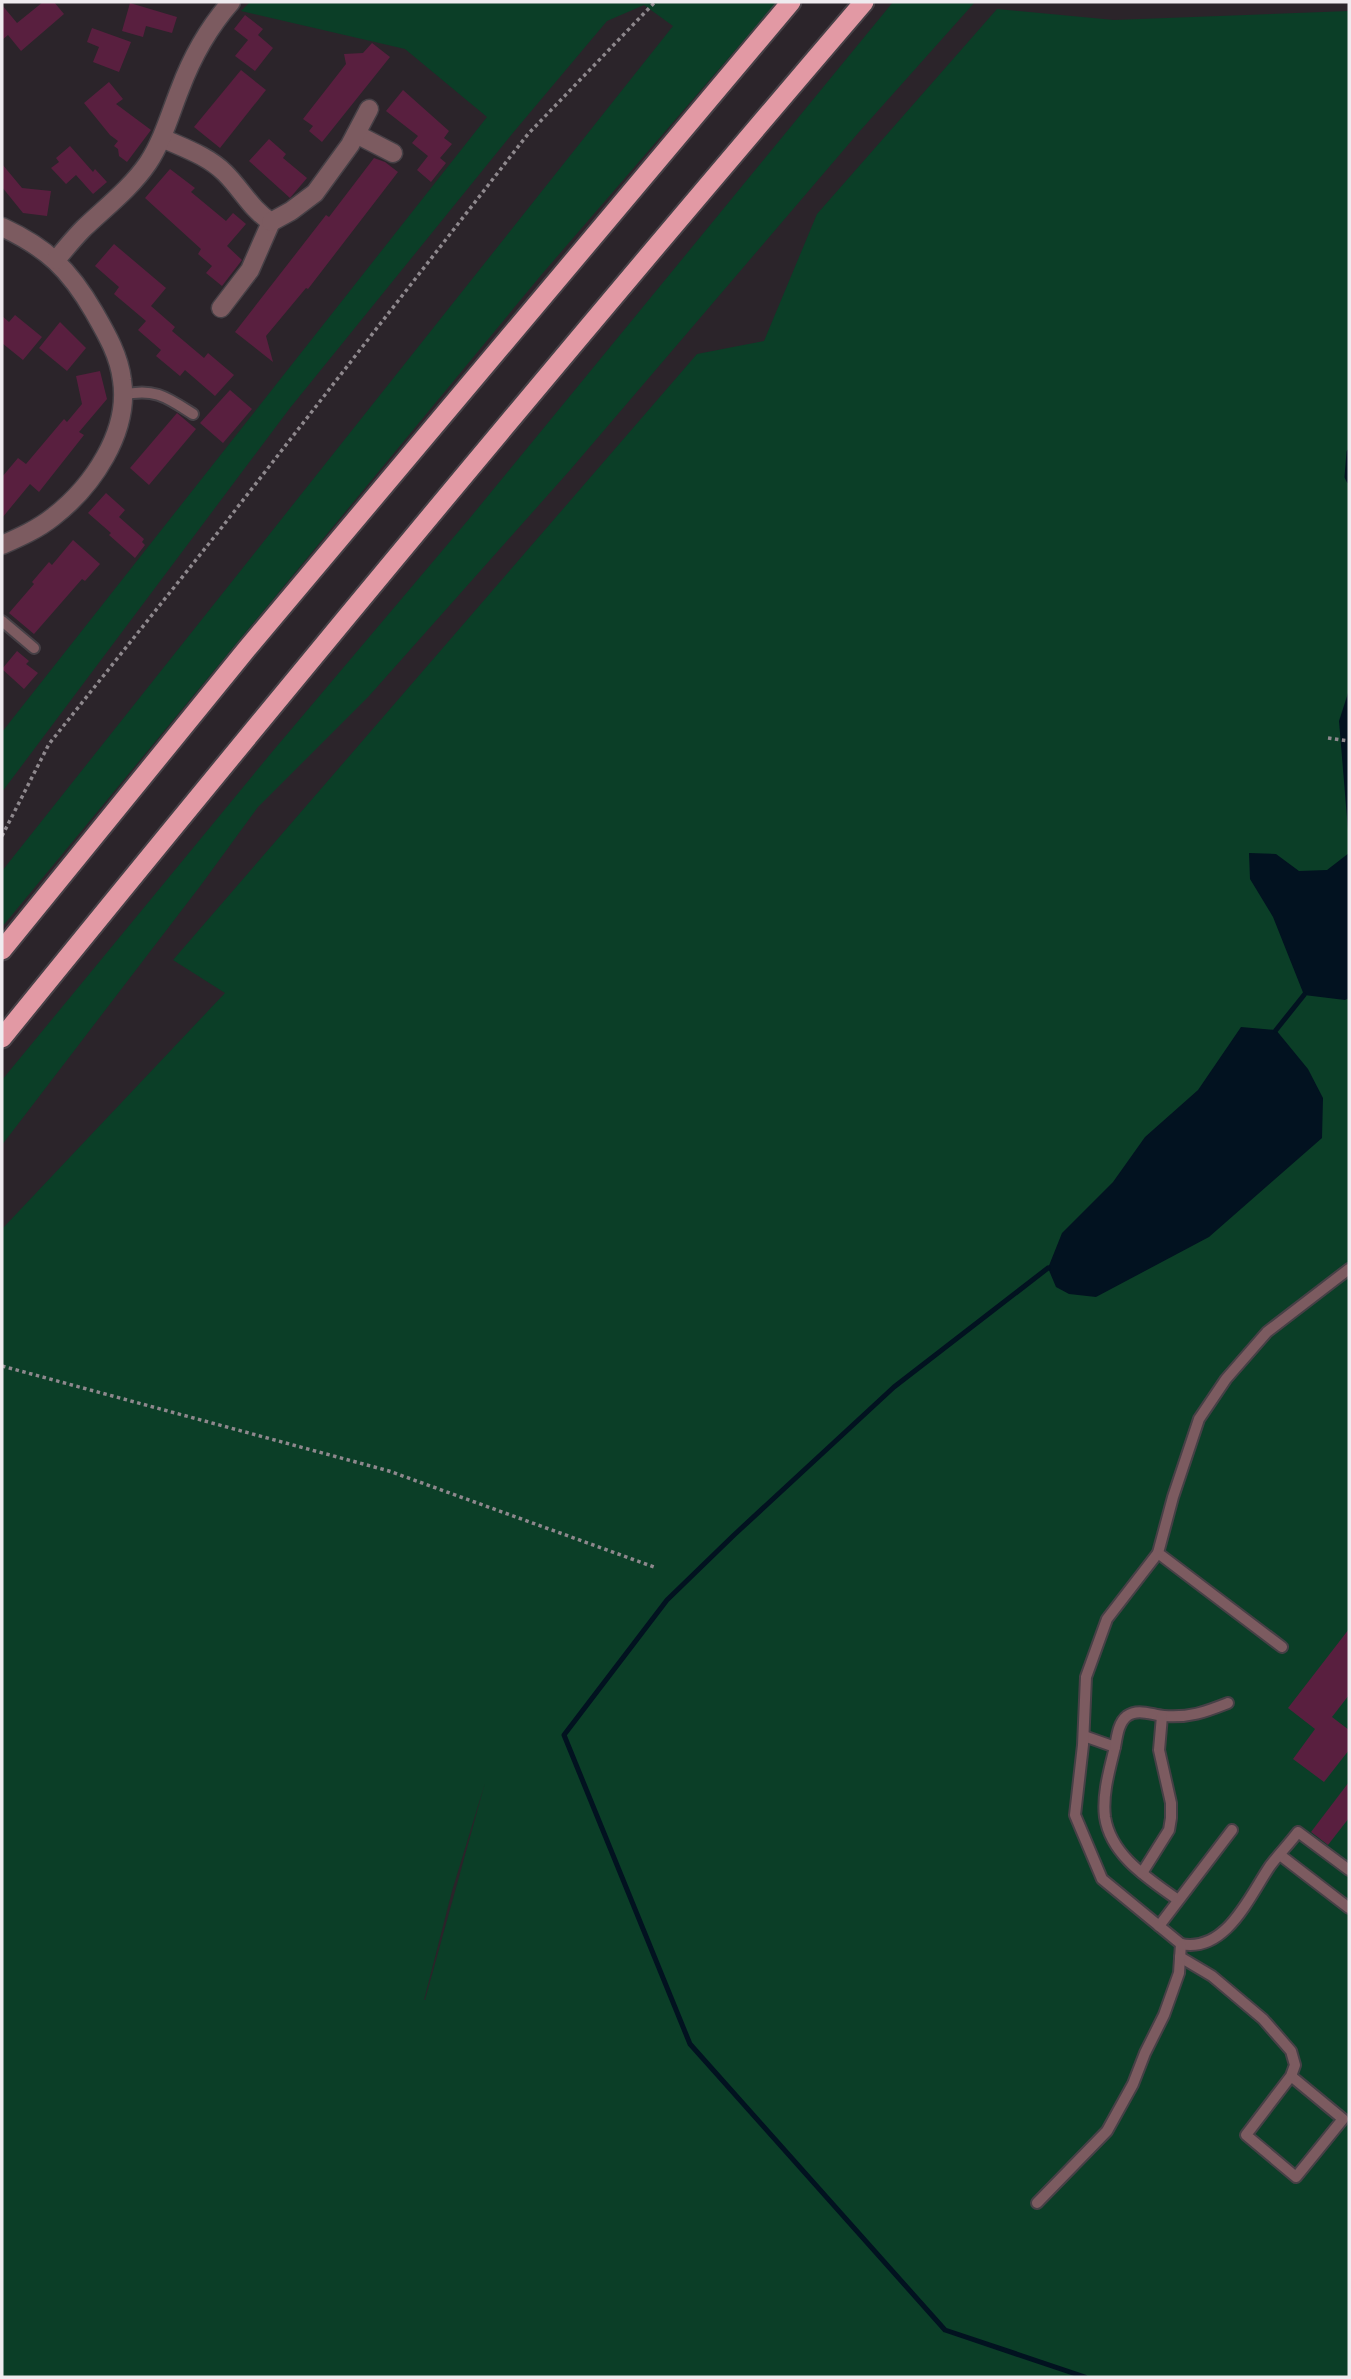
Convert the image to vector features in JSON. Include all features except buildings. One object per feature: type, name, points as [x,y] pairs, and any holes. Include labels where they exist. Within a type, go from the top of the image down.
[{"type":"highway","points":[[2,950],[246,650],[791,2]]},
{"type":"highway","points":[[2,1038],[289,684],[659,241],[864,2]]},
{"type":"street","points":[[56,260],[82,230],[132,183],[148,162],[162,138],[180,87],[195,55],[214,22],[232,2]]},
{"type":"street","points":[[222,308],[250,270],[271,222],[315,193],[356,134],[369,109]]},
{"type":"street","points":[[356,134],[393,153]]},
{"type":"street","points":[[162,138],[215,164],[252,207],[271,222]]},
{"type":"street","points":[[2,227],[56,260],[78,284],[118,362],[123,396],[114,438],[83,488],[47,522],[2,545]]},
{"type":"lane","points":[[123,396],[136,392],[162,395],[193,414]]},
{"type":"lane","points":[[2,621],[34,648]]},
{"type":"lane","points":[[1349,1269],[1268,1332],[1226,1379],[1199,1419],[1158,1553],[1107,1619],[1086,1677],[1084,1736],[1075,1815],[1102,1879],[1181,1944],[1194,1946],[1209,1942],[1224,1930],[1240,1913],[1298,1832],[1349,1870]]},
{"type":"lane","points":[[1158,1553],[1282,1647]]},
{"type":"lane","points":[[1178,1900],[1142,1873],[1115,1844],[1105,1816],[1107,1785],[1119,1728],[1127,1716],[1143,1712],[1162,1716],[1195,1716],[1228,1703]]},
{"type":"lane","points":[[1142,1873],[1169,1830],[1171,1818],[1171,1803],[1159,1750],[1162,1716]]},
{"type":"lane","points":[[1084,1736],[1115,1747]]},
{"type":"lane","points":[[1159,1926],[1232,1830]]},
{"type":"lane","points":[[1280,1854],[1349,1908]]},
{"type":"lane","points":[[1037,2203],[1107,2131],[1133,2084],[1164,2015],[1179,1973],[1181,1944]]},
{"type":"lane","points":[[1180,1957],[1212,1976],[1263,2019],[1291,2051],[1295,2065],[1291,2076],[1246,2135],[1296,2177],[1346,2120],[1291,2076]]},
{"type":"path","points":[[2,836],[49,744],[219,531],[528,134],[655,2]]},
{"type":"path","points":[[1328,738],[1349,741]]},
{"type":"path","points":[[2,1366],[389,1471],[654,1567]]},
{"type":"green space","points":[[250,2],[777,2],[542,274],[2,927],[2,871],[673,26],[644,5],[607,21],[290,408],[2,792],[2,732],[487,117],[405,49],[241,11]]},
{"type":"green space","points":[[893,2],[975,2],[859,132],[571,469],[369,696],[258,807],[2,1145],[2,1080],[272,752],[469,519]]},
{"type":"green space","points":[[997,9],[1114,20],[1349,11],[1349,2377],[2,2377],[2,1229],[225,993],[173,960],[697,354],[764,341],[817,214]],"holes":[[[485,1783],[425,2000],[452,1891]]]},
{"type":"water","points":[[1349,690],[1349,842],[1339,721]]},
{"type":"water","points":[[1249,853],[1276,854],[1299,871],[1327,870],[1349,853],[1349,998],[1345,1000],[1304,995],[1273,917],[1250,879]]},
{"type":"water","points":[[1241,1027],[1276,1030],[1308,1069],[1323,1098],[1322,1138],[1209,1237],[1096,1297],[1069,1294],[1056,1287],[1048,1268],[1062,1233],[1113,1182],[1145,1137],[1198,1090]]},
{"type":"waterway","points":[[1349,452],[1349,481]]},
{"type":"waterway","points":[[1276,1030],[1304,995]]},
{"type":"waterway","points":[[1048,1268],[894,1387],[734,1535],[667,1600],[564,1735],[690,2044],[945,2330],[1085,2377]]}]
